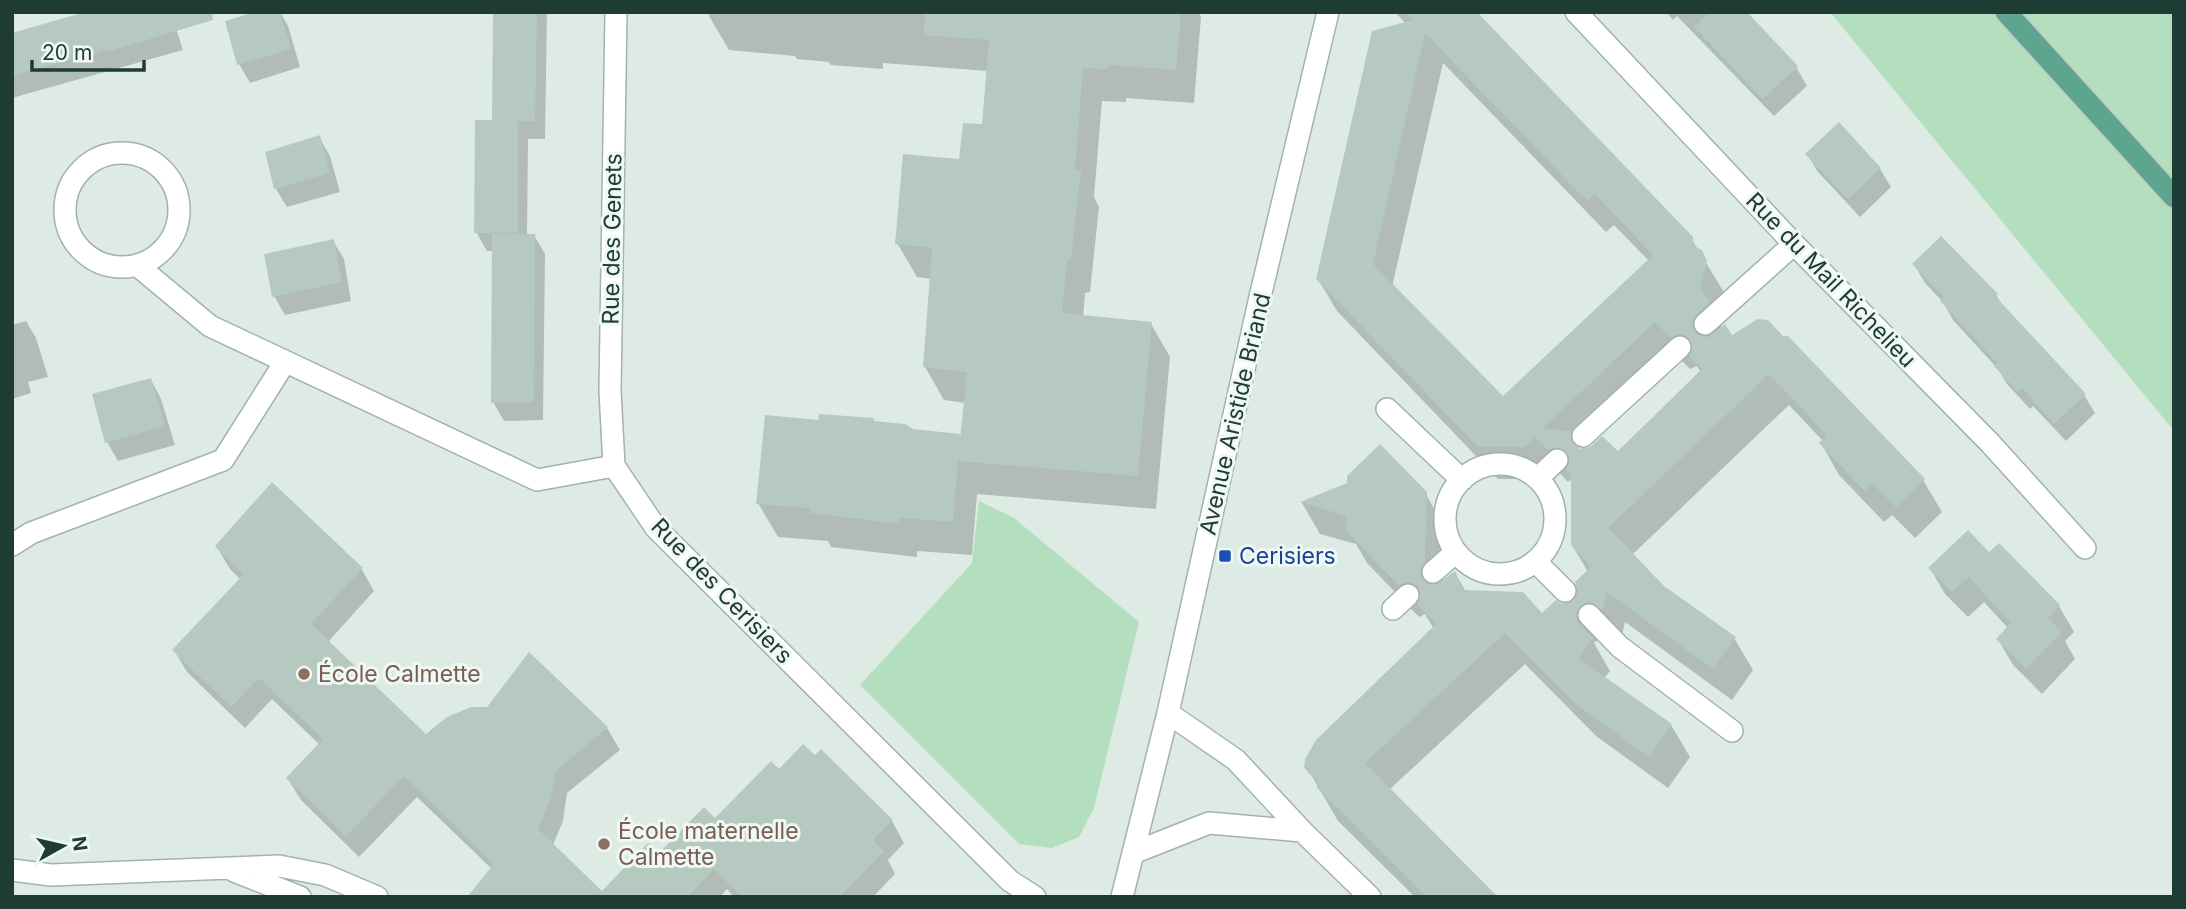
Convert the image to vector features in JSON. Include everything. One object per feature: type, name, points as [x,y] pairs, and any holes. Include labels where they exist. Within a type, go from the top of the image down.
[{"type":"main road","points":[[2006,12],[2174,197]]},
{"type":"street","name":"Rue des Genets","points":[[614,466],[610,391],[616,12]]},
{"type":"street","name":"Avenue Aristide Briand","points":[[1122,897],[1168,713],[1260,297],[1328,12]]},
{"type":"street","name":"Rue du Mail Richelieu","points":[[1576,12],[1794,244],[1990,443],[2085,548]]},
{"type":"street","points":[[138,266],[158,256],[173,239],[180,217],[178,194],[168,174],[151,159],[130,152],[107,154],[86,164],[72,181],[65,202],[66,225],[76,246],[93,261],[115,268],[138,266],[210,326],[537,480],[614,466]]},
{"type":"street","points":[[1705,324],[1794,244]]},
{"type":"street","points":[[1583,436],[1680,347]]},
{"type":"street","points":[[12,545],[31,533],[223,460],[285,362]]},
{"type":"street","points":[[1387,409],[1462,480]]},
{"type":"street","points":[[1538,478],[1557,460]]},
{"type":"street","points":[[1508,464],[1524,469],[1538,478],[1549,493],[1555,520],[1547,547],[1535,561],[1520,570],[1503,574],[1485,572],[1469,564],[1456,552],[1448,538],[1447,507],[1452,492],[1462,480],[1475,470],[1508,464]]},
{"type":"street","name":"Rue des Cerisiers","points":[[614,466],[656,528],[1010,881],[1035,897]]},
{"type":"street","points":[[1433,572],[1456,552]]},
{"type":"street","points":[[1535,561],[1565,591]]},
{"type":"street","points":[[1589,615],[1620,647],[1732,732]]},
{"type":"street","points":[[1168,713],[1236,760],[1302,831],[1370,897]]},
{"type":"street","points":[[1133,853],[1209,823],[1302,831]]},
{"type":"street","points":[[12,870],[51,875],[279,866],[325,874],[377,897]]},
{"type":"street","points":[[229,869],[300,897]]},
{"type":"green space","points":[[1830,12],[2174,12],[2174,431]]},
{"type":"green space","points":[[979,501],[1014,518],[1139,622],[1094,808],[1079,837],[1052,848],[1019,844],[860,685],[972,563]]},
{"type":"building","points":[[85,12],[212,12],[213,20],[106,52],[105,50],[12,76],[12,33]]},
{"type":"building","points":[[255,12],[280,12],[291,49],[237,65],[225,21]]},
{"type":"building","points":[[493,12],[537,12],[535,121],[518,121],[518,233],[474,233],[475,120],[492,120]]},
{"type":"building","points":[[925,12],[1181,12],[1176,70],[1108,65],[1108,69],[1083,68],[1075,169],[1081,171],[1062,313],[1152,322],[1138,476],[958,461],[953,522],[899,518],[899,524],[810,513],[810,508],[756,504],[765,415],[818,420],[819,414],[874,418],[874,421],[905,424],[913,429],[960,434],[959,449],[967,372],[923,367],[932,248],[895,244],[903,154],[959,159],[963,123],[982,124],[989,40],[924,35]]},
{"type":"building","points":[[1405,12],[1477,12],[1693,237],[1693,246],[1702,250],[1707,261],[1700,289],[1710,302],[1693,319],[1692,327],[1696,333],[1708,337],[1725,324],[1732,335],[1758,319],[1768,320],[1783,336],[1788,336],[1925,479],[1896,507],[1873,484],[1865,491],[1819,443],[1827,435],[1769,374],[1608,528],[1664,586],[1736,637],[1713,669],[1607,592],[1602,610],[1593,603],[1586,602],[1577,611],[1579,624],[1593,638],[1578,658],[1672,724],[1649,757],[1576,704],[1505,633],[1365,763],[1498,897],[1427,897],[1317,788],[1317,779],[1304,767],[1305,759],[1316,740],[1436,624],[1417,604],[1421,593],[1417,586],[1406,582],[1399,585],[1346,531],[1347,516],[1300,502],[1347,483],[1347,476],[1380,444],[1427,492],[1425,562],[1420,574],[1428,584],[1436,585],[1455,571],[1462,590],[1523,592],[1542,613],[1556,600],[1562,604],[1574,601],[1578,594],[1575,582],[1591,567],[1571,545],[1571,475],[1566,470],[1570,458],[1566,451],[1555,447],[1548,450],[1535,437],[1524,447],[1478,447],[1316,279],[1372,31],[1413,20]],"holes":[[[1425,33],[1587,201],[1595,194],[1653,255],[1503,396],[1373,264]],[[1655,322],[1671,338],[1678,334],[1689,338],[1693,345],[1689,356],[1702,369],[1618,451],[1602,436],[1591,446],[1580,449],[1570,439],[1571,431],[1542,429]]]},
{"type":"building","points":[[1709,12],[1747,12],[1798,66],[1763,99],[1694,27]]},
{"type":"building","points":[[1839,122],[1881,168],[1848,199],[1805,154]]},
{"type":"building","points":[[320,135],[330,173],[274,189],[265,152]]},
{"type":"building","points":[[492,234],[535,234],[534,402],[491,403]]},
{"type":"building","points":[[1941,236],[1998,294],[1995,296],[2086,394],[2054,424],[2022,388],[2018,392],[1994,366],[1997,363],[1940,301],[1944,297],[1912,264]]},
{"type":"building","points":[[334,239],[342,282],[272,297],[264,254]]},
{"type":"building","points":[[151,378],[165,426],[105,443],[92,394]]},
{"type":"building","points":[[272,482],[363,568],[311,624],[426,734],[447,717],[471,707],[487,707],[529,652],[608,727],[556,771],[551,798],[538,829],[602,891],[648,843],[659,853],[704,807],[715,818],[771,761],[779,769],[803,744],[815,755],[821,749],[893,820],[873,840],[884,851],[839,897],[742,897],[714,869],[687,897],[467,897],[494,864],[404,776],[346,836],[286,778],[323,739],[259,678],[231,707],[172,650],[243,575],[215,546]]},
{"type":"building","points":[[1968,530],[1989,552],[1999,543],[2060,605],[2048,618],[2062,632],[2026,669],[1996,639],[2011,623],[1969,577],[1952,592],[1928,568]]},
{"type":"tunnel","points":[[1680,347],[1705,324]]},
{"type":"tunnel","points":[[1557,460],[1583,436]]},
{"type":"tunnel","points":[[1408,595],[1433,572]]},
{"type":"tunnel","points":[[1565,591],[1589,615]]},
{"type":"place","name":"Cerisiers","points":[[1225,556]]},
{"type":"place","name":"École Calmette","points":[[304,674]]},
{"type":"place","name":"École maternelle Calmette","points":[[604,844]]}]
